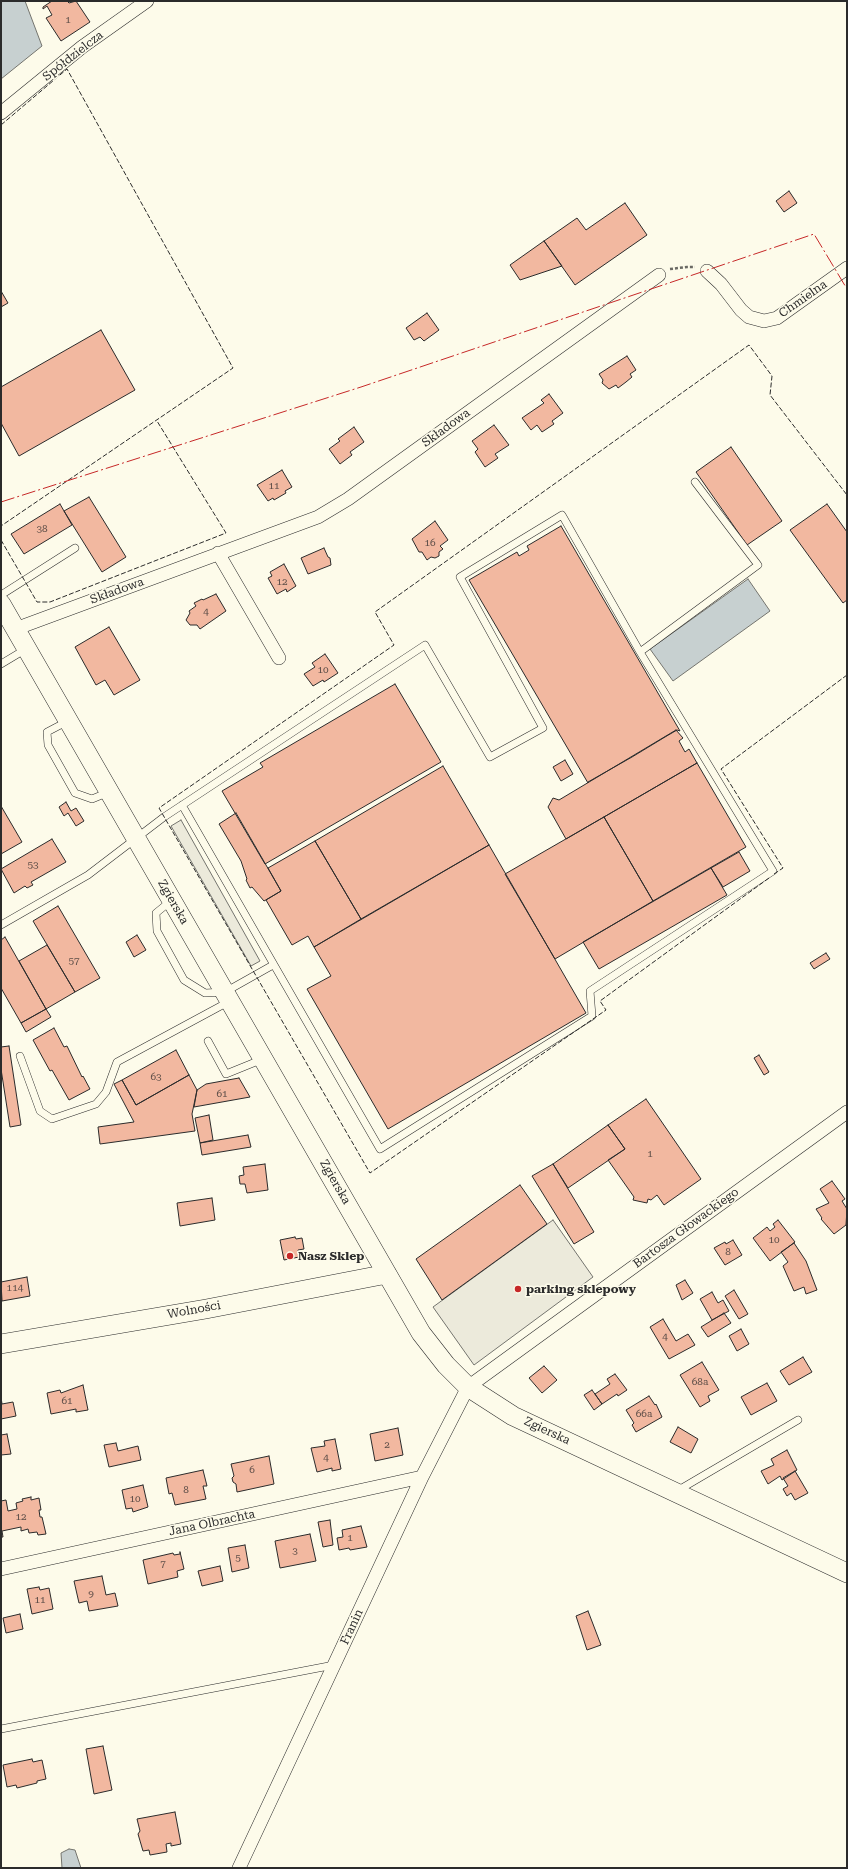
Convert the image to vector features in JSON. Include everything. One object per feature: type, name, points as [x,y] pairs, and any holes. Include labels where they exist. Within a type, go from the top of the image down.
[{"type":"main road","name":"Zgierska","points":[[2,606],[421,1332],[437,1355],[456,1377],[468,1387],[513,1416],[847,1573]]},
{"type":"main road","name":"Wolności","points":[[1,1344],[206,1309],[387,1274]]},
{"type":"street","name":"Spółdzielcza","points":[[1,113],[82,47],[147,1]]},
{"type":"street","name":"Chmielna","points":[[707,271],[721,284],[741,310],[749,317],[764,321],[777,318],[847,268]]},
{"type":"street","name":"Składowa","points":[[15,629],[318,517],[348,500],[659,275]]},
{"type":"street","points":[[218,553],[279,658]]},
{"type":"street","name":"Bartosza Głowackiego","points":[[468,1387],[847,1112]]},
{"type":"street","name":"Franin","points":[[239,1868],[422,1476],[468,1387]]},
{"type":"street","name":"Jana Olbrachta","points":[[1,1569],[422,1476]]},
{"type":"lane","points":[[640,652],[758,565],[695,482]]},
{"type":"lane","points":[[1,925],[88,875],[137,840],[164,817],[182,805],[425,646],[490,757],[543,728],[460,577],[562,515],[640,652],[773,871],[590,991],[592,1016],[380,1149],[182,805]]},
{"type":"lane","points":[[2,606],[75,548]]},
{"type":"lane","points":[[1,664],[26,649]]},
{"type":"lane","points":[[68,721],[48,732],[48,745],[74,793],[92,799],[109,792]]},
{"type":"lane","points":[[172,900],[156,913],[157,931],[184,980],[205,993],[227,996]]},
{"type":"lane","points":[[20,1056],[40,1111],[52,1119],[96,1104],[106,1092],[117,1062],[227,996],[273,965]]},
{"type":"lane","points":[[208,1041],[226,1074],[264,1059]]},
{"type":"lane","points":[[676,1492],[798,1420]]},
{"type":"lane","points":[[1,1730],[334,1664]]},
{"type":"path","points":[[659,275],[669,270],[687,266],[707,271]]},
{"type":"shaded area","points":[[1,1],[25,1],[42,46],[1,79]]},
{"type":"shaded area","points":[[748,579],[770,611],[673,681],[650,649]]},
{"type":"shaded area","points":[[181,820],[260,961],[251,966],[171,826]]},
{"type":"shaded area","name":"parking sklepowy","points":[[553,1220],[593,1277],[474,1365],[433,1307]]},
{"type":"shaded area","points":[[69,1849],[75,1850],[81,1868],[62,1868],[61,1853]]},
{"type":"building","points":[[52,1],[67,1],[69,3],[76,1],[90,22],[61,41],[46,18],[52,15],[47,6],[43,9],[43,7]]},
{"type":"building","points":[[789,191],[797,203],[784,212],[776,201]]},
{"type":"building","points":[[625,203],[647,235],[575,285],[544,241],[577,218],[586,230]]},
{"type":"building","points":[[544,241],[562,266],[520,280],[510,265]]},
{"type":"building","points":[[1,291],[8,303],[1,307]]},
{"type":"building","points":[[427,313],[439,330],[424,341],[420,337],[414,340],[406,328]]},
{"type":"building","points":[[101,330],[135,390],[19,456],[1,423],[1,387]]},
{"type":"building","points":[[627,356],[636,370],[630,374],[632,377],[618,388],[616,385],[609,389],[602,383],[603,380],[599,374]]},
{"type":"building","points":[[549,394],[563,413],[552,421],[554,424],[542,432],[537,425],[531,430],[522,418],[544,403],[541,400]]},
{"type":"building","points":[[494,425],[509,445],[495,454],[498,458],[485,467],[475,452],[478,449],[472,441]]},
{"type":"building","points":[[354,427],[364,442],[350,452],[352,455],[340,464],[329,449],[340,441],[338,439]]},
{"type":"building","points":[[731,447],[782,521],[747,545],[696,472]]},
{"type":"building","points":[[282,470],[292,487],[285,491],[286,493],[274,500],[273,498],[268,501],[257,485]]},
{"type":"building","points":[[89,497],[126,557],[102,572],[64,511]]},
{"type":"building","points":[[60,504],[72,525],[24,554],[11,534]]},
{"type":"building","points":[[827,504],[847,532],[847,600],[843,603],[790,530]]},
{"type":"building","points":[[435,521],[448,540],[440,546],[443,549],[439,552],[439,556],[435,558],[431,557],[427,560],[422,552],[419,552],[412,539]]},
{"type":"building","points":[[561,526],[680,731],[677,730],[588,783],[469,580],[517,552],[519,556],[529,550],[527,546]]},
{"type":"building","points":[[324,548],[328,557],[330,558],[331,565],[308,574],[301,558]]},
{"type":"building","points":[[284,564],[296,586],[287,592],[286,589],[277,594],[268,578],[272,576],[270,572]]},
{"type":"building","points":[[216,594],[226,611],[200,629],[197,625],[190,625],[186,620],[190,613],[189,611],[196,606],[194,603]]},
{"type":"building","points":[[109,627],[140,680],[114,695],[105,680],[96,685],[75,647]]},
{"type":"building","points":[[325,654],[338,673],[324,682],[323,680],[313,686],[304,674],[315,667],[312,663]]},
{"type":"building","points":[[395,684],[441,762],[265,864],[222,791],[263,767],[260,763]]},
{"type":"building","points":[[676,730],[683,738],[679,741],[685,752],[689,749],[697,763],[566,839],[548,807],[553,798],[559,800]]},
{"type":"building","points":[[565,760],[573,774],[561,781],[553,767]]},
{"type":"building","points":[[697,763],[746,847],[653,901],[604,817]]},
{"type":"building","points":[[443,766],[489,845],[361,919],[315,841]]},
{"type":"building","points":[[66,802],[71,811],[76,808],[84,821],[76,826],[68,813],[64,816],[59,807]]},
{"type":"building","points":[[1,806],[22,842],[1,854]]},
{"type":"building","points":[[236,813],[281,891],[264,901],[252,887],[250,888],[246,880],[247,879],[241,861],[219,824]]},
{"type":"building","points":[[604,817],[653,901],[555,959],[505,874]]},
{"type":"building","points":[[52,839],[66,862],[31,882],[33,885],[27,888],[25,886],[14,893],[1,869]]},
{"type":"building","points":[[315,841],[361,919],[314,947],[308,936],[292,945],[266,900],[281,891],[268,868]]},
{"type":"building","points":[[489,845],[586,1013],[388,1129],[307,989],[331,976],[314,947]]},
{"type":"building","points":[[739,852],[750,871],[723,887],[711,868]]},
{"type":"building","points":[[711,868],[727,895],[599,969],[583,942]]},
{"type":"building","points":[[58,906],[100,978],[75,992],[33,921]]},
{"type":"building","points":[[137,935],[146,950],[134,957],[126,942]]},
{"type":"building","points":[[5,937],[46,1009],[21,1023],[1,988],[1,940]]},
{"type":"building","points":[[47,945],[75,992],[46,1009],[19,961]]},
{"type":"building","points":[[826,953],[830,959],[814,969],[810,963]]},
{"type":"building","points":[[46,1009],[51,1017],[26,1032],[21,1023]]},
{"type":"building","points":[[54,1028],[64,1047],[67,1046],[82,1077],[83,1076],[90,1089],[69,1100],[52,1070],[50,1071],[33,1040]]},
{"type":"building","points":[[9,1046],[21,1125],[10,1127],[1,1069],[1,1047]]},
{"type":"building","points":[[176,1050],[189,1075],[136,1105],[122,1080]]},
{"type":"building","points":[[759,1055],[769,1072],[764,1075],[754,1058]]},
{"type":"building","points":[[189,1075],[197,1090],[192,1114],[195,1131],[100,1144],[98,1127],[134,1122],[114,1084],[122,1080],[136,1105]]},
{"type":"building","points":[[239,1078],[250,1097],[194,1107],[197,1090],[206,1084]]},
{"type":"building","points":[[646,1099],[701,1179],[664,1205],[657,1195],[651,1200],[648,1199],[647,1203],[633,1200],[634,1197],[608,1160],[625,1149],[608,1125]]},
{"type":"building","points":[[209,1115],[213,1140],[200,1143],[195,1118]]},
{"type":"building","points":[[608,1125],[625,1149],[568,1188],[553,1164]]},
{"type":"building","points":[[248,1135],[251,1147],[202,1155],[200,1143]]},
{"type":"building","points":[[265,1164],[268,1190],[247,1193],[245,1184],[240,1184],[239,1176],[244,1175],[243,1167]]},
{"type":"building","points":[[553,1164],[594,1232],[574,1244],[532,1176]]},
{"type":"building","points":[[832,1181],[845,1199],[842,1201],[847,1209],[846,1225],[834,1234],[821,1219],[822,1218],[816,1209],[829,1203],[820,1189]]},
{"type":"building","points":[[520,1185],[547,1224],[442,1300],[416,1259]]},
{"type":"building","points":[[212,1198],[215,1220],[180,1226],[177,1203]]},
{"type":"building","points":[[778,1220],[795,1242],[770,1261],[753,1238],[767,1227],[770,1231],[775,1227],[773,1224]]},
{"type":"building","points":[[295,1237],[296,1239],[302,1238],[304,1249],[298,1250],[299,1257],[284,1260],[280,1240]]},
{"type":"building","points":[[733,1240],[742,1255],[725,1265],[714,1248],[725,1242],[726,1244]]},
{"type":"building","points":[[794,1243],[806,1261],[817,1290],[806,1294],[804,1287],[794,1291],[783,1266],[788,1262],[781,1252]]},
{"type":"building","points":[[27,1277],[30,1296],[2,1301],[1,1282]]},
{"type":"building","points":[[685,1280],[693,1293],[682,1300],[676,1285]]},
{"type":"building","points":[[734,1290],[748,1314],[739,1319],[725,1296]]},
{"type":"building","points":[[712,1292],[718,1303],[723,1300],[729,1311],[712,1320],[700,1299]]},
{"type":"building","points":[[724,1313],[731,1323],[708,1337],[701,1327]]},
{"type":"building","points":[[663,1319],[676,1341],[688,1334],[695,1345],[669,1359],[650,1327]]},
{"type":"building","points":[[741,1329],[749,1344],[737,1351],[729,1336]]},
{"type":"building","points":[[803,1357],[812,1372],[789,1385],[780,1371]]},
{"type":"building","points":[[702,1362],[719,1390],[708,1396],[710,1401],[700,1407],[680,1375]]},
{"type":"building","points":[[544,1366],[557,1380],[542,1393],[529,1378]]},
{"type":"building","points":[[615,1374],[627,1390],[618,1396],[617,1394],[602,1404],[595,1394],[610,1384],[607,1379]]},
{"type":"building","points":[[767,1383],[777,1401],[751,1415],[741,1397]]},
{"type":"building","points":[[83,1385],[88,1410],[76,1412],[76,1409],[51,1414],[47,1393],[60,1390],[61,1393]]},
{"type":"building","points":[[592,1390],[602,1404],[594,1410],[584,1395]]},
{"type":"building","points":[[649,1396],[655,1405],[656,1404],[662,1417],[636,1432],[632,1425],[634,1423],[626,1410]]},
{"type":"building","points":[[1,1397],[2,1404],[13,1402],[16,1416],[1,1419]]},
{"type":"building","points":[[678,1427],[698,1439],[691,1453],[670,1442]]},
{"type":"building","points":[[398,1428],[403,1455],[375,1461],[370,1434]]},
{"type":"building","points":[[7,1434],[11,1454],[1,1455],[1,1435]]},
{"type":"building","points":[[335,1439],[341,1469],[332,1471],[332,1468],[317,1472],[311,1448],[325,1446],[324,1441]]},
{"type":"building","points":[[116,1443],[118,1451],[138,1446],[141,1460],[109,1467],[104,1445]]},
{"type":"building","points":[[787,1450],[797,1470],[782,1480],[780,1476],[768,1484],[761,1471],[774,1465],[771,1459]]},
{"type":"building","points":[[269,1456],[274,1484],[237,1492],[236,1484],[233,1482],[232,1478],[234,1476],[231,1464]]},
{"type":"building","points":[[203,1470],[207,1486],[203,1486],[206,1499],[175,1505],[172,1493],[169,1494],[166,1478]]},
{"type":"building","points":[[795,1471],[808,1493],[795,1500],[791,1493],[787,1496],[783,1489],[788,1486],[783,1478]]},
{"type":"building","points":[[143,1485],[148,1507],[133,1512],[132,1508],[126,1509],[122,1490]]},
{"type":"building","points":[[31,1497],[31,1500],[39,1498],[41,1510],[39,1510],[40,1517],[42,1517],[46,1534],[38,1535],[37,1532],[29,1533],[28,1529],[21,1531],[21,1527],[2,1531],[3,1537],[1,1537],[1,1501],[6,1500],[8,1511],[17,1509],[16,1503],[23,1501],[22,1499]]},
{"type":"building","points":[[330,1520],[333,1545],[323,1547],[318,1522]]},
{"type":"building","points":[[361,1526],[367,1547],[339,1550],[337,1538],[343,1537],[342,1530]]},
{"type":"building","points":[[310,1534],[316,1561],[280,1568],[275,1541]]},
{"type":"building","points":[[245,1545],[249,1568],[232,1572],[228,1548]]},
{"type":"building","points":[[180,1552],[184,1569],[177,1571],[178,1577],[148,1584],[143,1560],[173,1553],[174,1555],[180,1554]]},
{"type":"building","points":[[220,1566],[223,1581],[202,1586],[198,1571]]},
{"type":"building","points":[[102,1576],[106,1595],[115,1593],[118,1606],[89,1611],[87,1601],[79,1603],[74,1581]]},
{"type":"building","points":[[39,1587],[40,1590],[49,1588],[53,1609],[32,1614],[27,1589]]},
{"type":"building","points":[[588,1611],[601,1645],[587,1650],[576,1616]]},
{"type":"building","points":[[20,1614],[23,1629],[6,1633],[3,1618]]},
{"type":"building","points":[[103,1746],[112,1790],[94,1794],[86,1749]]},
{"type":"building","points":[[32,1759],[33,1762],[42,1760],[46,1779],[17,1788],[16,1785],[7,1787],[3,1765]]},
{"type":"building","points":[[175,1812],[181,1844],[171,1846],[171,1843],[166,1844],[167,1852],[150,1855],[149,1850],[143,1851],[138,1834],[140,1831],[137,1819]]},
{"type":"fence","points":[[1,125],[67,69],[233,368],[1,526]]},
{"type":"fence","points":[[769,878],[600,1001],[606,1010],[370,1173],[159,808],[394,645],[375,612],[749,345],[772,376],[770,395],[847,495]]},
{"type":"fence","points":[[1,540],[37,602],[50,602],[226,533],[157,421]]},
{"type":"fence","points":[[774,874],[783,868],[721,769],[847,675]]},
{"type":"power","points":[[1,502],[361,387],[814,234],[847,289]]},
{"type":"place","name":"Nasz Sklep","points":[[290,1256]]},
{"type":"place","name":"parking sklepowy","points":[[518,1289]]}]
